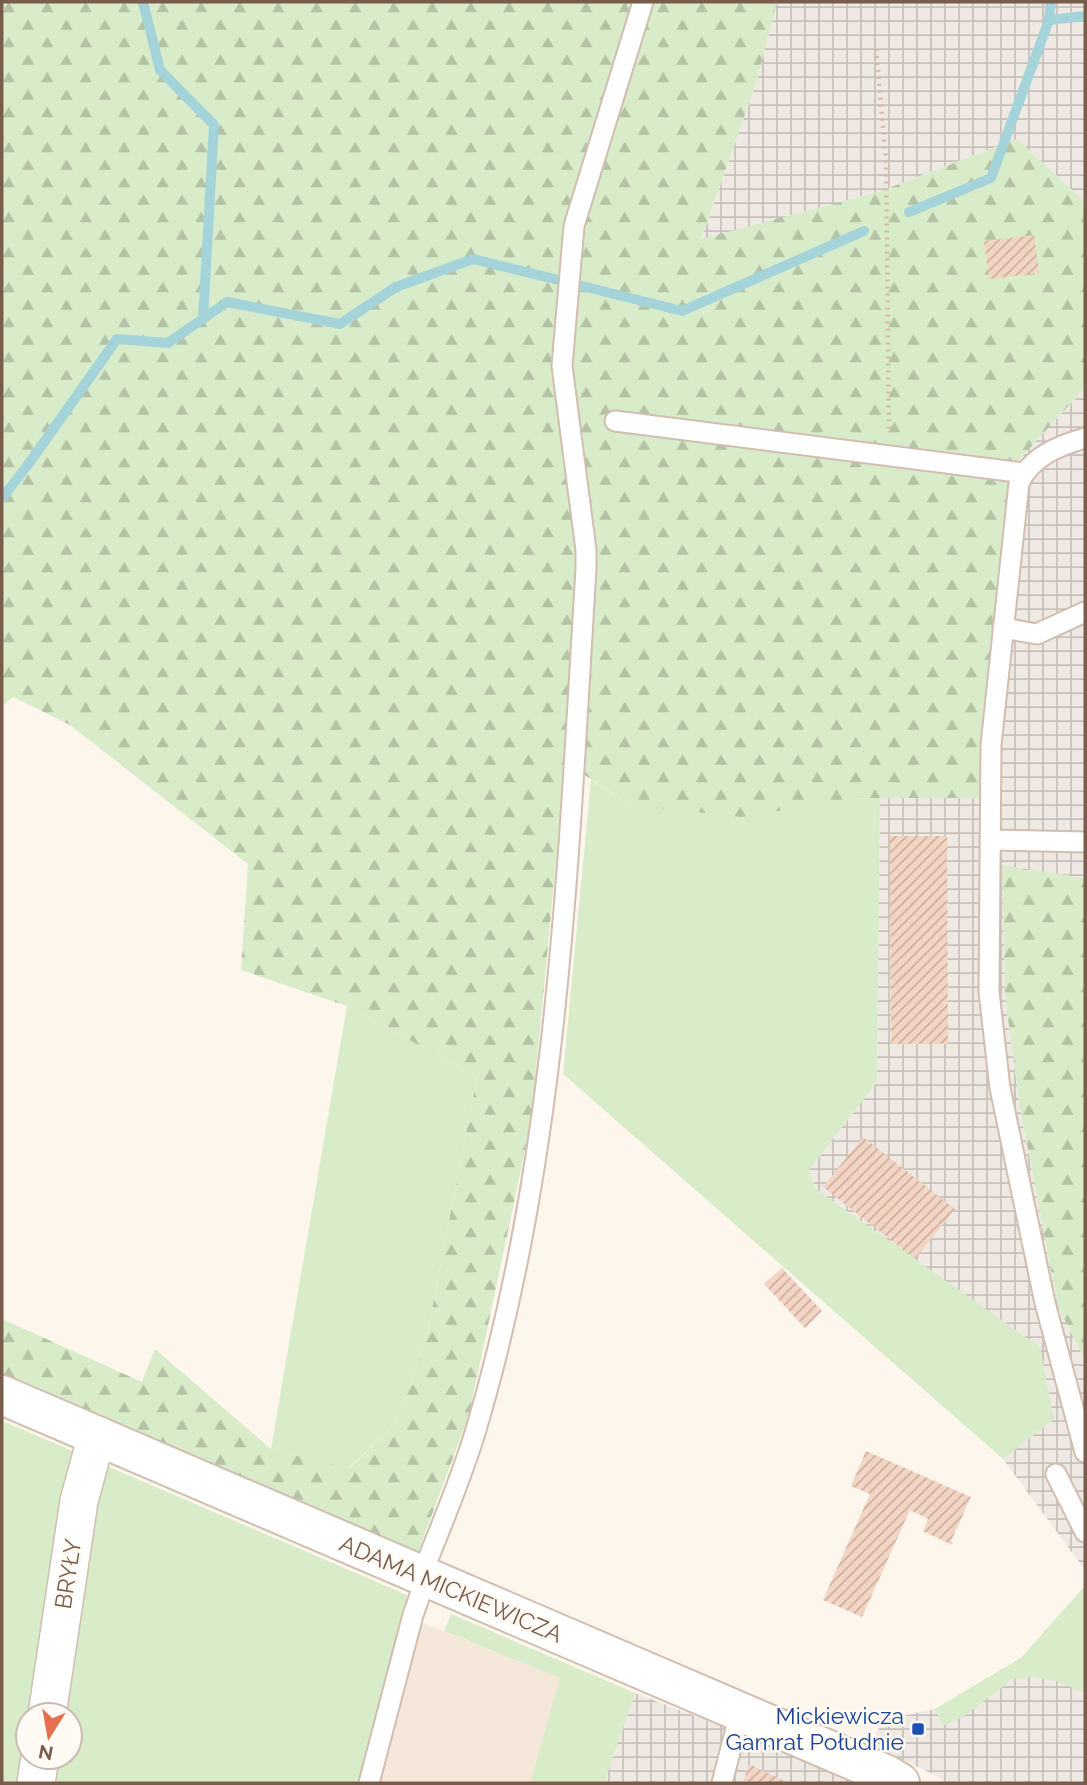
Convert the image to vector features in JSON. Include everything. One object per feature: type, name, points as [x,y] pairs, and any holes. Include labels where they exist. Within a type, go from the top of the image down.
[{"type":"street","name":"ADAMA MICKIEWICZA","points":[[2,1395],[900,1783]]},
{"type":"street","name":"BRYŁY","points":[[49,1701],[79,1501],[97,1435]]},
{"type":"lane","points":[[369,1783],[424,1577],[464,1466],[482,1406],[506,1312],[536,1157],[562,940],[586,569],[585,536],[561,353],[575,226],[643,2]]},
{"type":"lane","points":[[615,421],[1024,472]]},
{"type":"lane","points":[[1085,438],[1048,452],[1032,463],[1019,483],[991,745],[989,992],[1000,1088],[1045,1303],[1085,1452]]},
{"type":"lane","points":[[1003,628],[1037,635],[1085,612]]},
{"type":"lane","points":[[990,840],[1085,842]]},
{"type":"lane","points":[[1056,1474],[1085,1532]]},
{"type":"lane","points":[[722,1783],[740,1713]]},
{"type":"path","points":[[876,49],[886,160],[890,456]]},
{"type":"shaded area","points":[[777,2],[1085,2],[1085,202],[1017,139],[878,192],[701,240],[756,84]]},
{"type":"shaded area","points":[[1085,388],[1084,878],[1003,866],[1005,996],[1020,1108],[1058,1307],[1085,1360],[1085,1570],[1003,1459],[1054,1419],[816,1189],[809,1170],[877,1082],[880,798],[990,797],[1016,463]]},
{"type":"shaded area","points":[[1085,1586],[1085,1783],[946,1783],[937,1776],[871,1745],[883,1720],[935,1709],[1021,1658]]},
{"type":"shaded area","points":[[420,1622],[561,1678],[530,1783],[378,1783]]},
{"type":"shaded area","points":[[635,1693],[763,1742],[864,1783],[604,1783]]},
{"type":"green space","points":[[2,2],[777,2],[756,84],[701,239],[878,192],[1017,139],[1085,202],[1085,388],[1016,463],[990,798],[863,798],[742,817],[630,805],[574,768],[564,779],[531,1122],[469,1415],[418,1552],[2,1374],[2,1319],[142,1382],[155,1349],[271,1449],[349,1469],[396,1423],[427,1335],[477,1077],[347,1006],[241,970],[248,864],[70,725],[13,697],[2,706]]},
{"type":"green space","points":[[591,780],[630,805],[880,798],[877,1082],[809,1170],[816,1189],[1040,1347],[1054,1419],[1003,1459],[563,1074]]},
{"type":"green space","points":[[1085,851],[1085,1360],[1058,1307],[1020,1108],[1005,996],[1002,865],[1084,878]]},
{"type":"green space","points":[[347,1006],[477,1077],[427,1335],[396,1423],[348,1469],[271,1449]]},
{"type":"green space","points":[[2,1421],[75,1452],[43,1701],[14,1701],[14,1771],[30,1771],[30,1783],[2,1783]]},
{"type":"green space","points":[[102,1464],[407,1595],[407,1605],[363,1783],[43,1783],[45,1771],[84,1771],[84,1701],[57,1701]]},
{"type":"green space","points":[[1085,1586],[1085,1693],[1055,1681],[1034,1677],[1013,1679],[963,1717],[943,1726],[935,1709],[1021,1658]]},
{"type":"green space","points":[[451,1614],[635,1693],[604,1783],[530,1783],[560,1678],[444,1631]]},
{"type":"building","points":[[1034,235],[1039,273],[989,279],[984,241]]},
{"type":"building","points":[[890,836],[947,836],[948,1044],[891,1044]]},
{"type":"building","points":[[863,1137],[955,1209],[915,1259],[823,1187]]},
{"type":"building","points":[[782,1268],[822,1311],[805,1328],[764,1284]]},
{"type":"building","points":[[866,1451],[971,1497],[951,1541],[952,1545],[923,1531],[928,1519],[910,1510],[862,1617],[823,1600],[870,1494],[851,1486]]},
{"type":"building","points":[[749,1764],[789,1783],[743,1783]]},
{"type":"waterway","points":[[143,2],[160,70],[214,125],[203,319]]},
{"type":"waterway","points":[[909,212],[991,178],[1049,20],[1051,2]]},
{"type":"waterway","points":[[1049,20],[1085,16]]},
{"type":"waterway","points":[[578,285],[682,311],[864,231]]},
{"type":"waterway","points":[[2,498],[117,339],[168,343],[227,302],[340,324],[396,287],[473,259],[559,280]]},
{"type":"place","name":"Mickiewicza Gamrat Południe","points":[[918,1729]]}]
